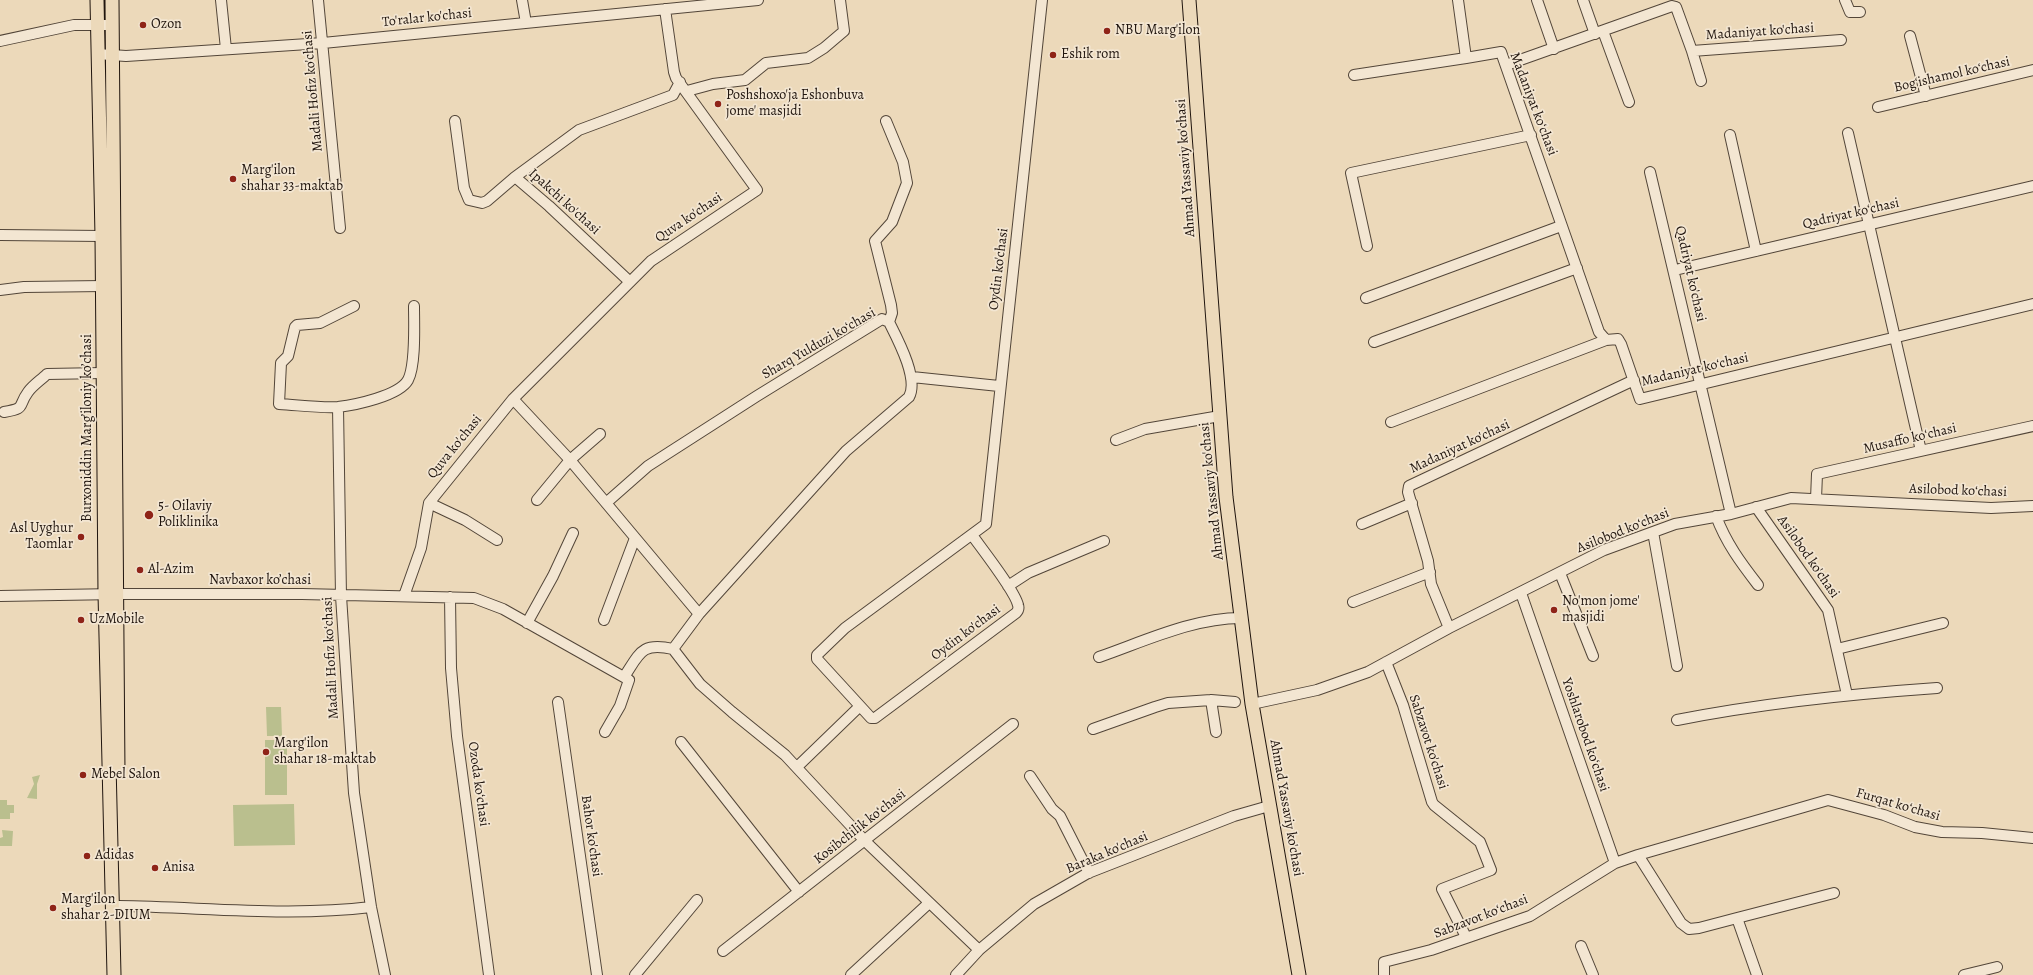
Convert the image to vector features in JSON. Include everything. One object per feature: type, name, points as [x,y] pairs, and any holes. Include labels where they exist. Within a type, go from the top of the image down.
[{"type":"main road","name":"Burxoniddin Marg’iloniy ko’chasi","points":[[97,0],[104,373],[121,975]]},
{"type":"main road","name":"Burxoniddin Marg’iloniy ko’chasi","points":[[112,0],[111,594],[114,975]]},
{"type":"main road","name":"Ahmad Yassaviy ko'chasi","points":[[1189,0],[1226,497],[1252,704],[1298,975]]},
{"type":"street","points":[[221,0],[226,49]]},
{"type":"street","name":"Madali Hofiz ko'chasi","points":[[318,0],[340,228]]},
{"type":"street","points":[[522,0],[526,23]]},
{"type":"street","name":"To'ralar ko'chasi","points":[[97,54],[126,56],[323,43],[666,9],[680,4],[758,0]]},
{"type":"street","points":[[666,9],[674,72],[687,92],[713,84],[745,80],[766,63],[808,58],[824,48],[844,31],[840,0]]},
{"type":"street","name":"Oydin ko'chasi","points":[[972,535],[1008,586],[1018,605],[1016,613],[875,718],[871,718],[859,707],[817,659],[817,655],[845,628],[972,535],[986,524],[988,518],[999,386],[1042,0]]},
{"type":"street","points":[[1354,75],[1466,58],[1458,0]]},
{"type":"street","points":[[1537,0],[1554,49]]},
{"type":"street","points":[[1583,0],[1629,102]]},
{"type":"street","points":[[1845,0],[1850,12],[1860,12]]},
{"type":"street","name":"Madaniyat ko'chasi","points":[[1506,65],[1599,33],[1678,3],[1692,51],[1841,40]]},
{"type":"street","points":[[0,41],[74,25],[113,25]]},
{"type":"street","points":[[1910,36],[1926,96]]},
{"type":"street","points":[[1692,51],[1701,81]]},
{"type":"street","name":"Madaniyat koʻchasi","points":[[1466,58],[1501,52],[1599,332],[1606,340],[1618,339],[1622,344],[1640,399],[2033,304]]},
{"type":"street","name":"Bogʻishamol koʻchasi","points":[[1878,107],[2033,70]]},
{"type":"street","name":"Ipakchi ko'chasi","points":[[630,282],[549,206],[515,177],[570,135],[673,95],[680,82]]},
{"type":"street","name":"Quva ko'chasi","points":[[428,503],[513,399],[651,261],[758,190],[687,92]]},
{"type":"street","points":[[455,121],[464,188],[469,200],[482,203],[487,201],[515,177]]},
{"type":"street","points":[[886,121],[903,162],[907,183],[892,222],[875,241],[891,305],[892,313],[889,322]]},
{"type":"street","points":[[1848,133],[1921,450]]},
{"type":"street","points":[[1367,246],[1351,173],[1531,135]]},
{"type":"street","points":[[1730,135],[1756,251]]},
{"type":"street","name":"Qadriyat ko'chasi","points":[[1650,172],[1675,270],[1731,514]]},
{"type":"street","name":"Qadriyat koʻchasi","points":[[1675,270],[2033,186]]},
{"type":"street","points":[[1366,298],[1561,226]]},
{"type":"street","points":[[0,235],[102,236]]},
{"type":"street","points":[[1374,342],[1577,268]]},
{"type":"street","points":[[0,290],[24,287],[103,286]]},
{"type":"street","points":[[354,306],[320,323],[297,325],[288,356],[282,363],[279,404],[338,407],[381,397],[393,392],[408,380],[414,351],[414,306]]},
{"type":"street","name":"Sharq Yulduzi koʻchasi","points":[[606,503],[648,466],[757,396],[882,319],[889,322],[912,377]]},
{"type":"street","points":[[1391,422],[1606,340]]},
{"type":"street","points":[[4,412],[18,410],[23,404],[28,392],[46,374],[104,373]]},
{"type":"street","points":[[673,650],[699,614],[846,451],[909,397],[912,390],[912,377],[999,386]]},
{"type":"street","name":"Madaniyat ko'chasi","points":[[1449,628],[1431,584],[1430,572],[1408,492],[1410,486],[1634,380]]},
{"type":"street","points":[[513,399],[570,460],[699,614]]},
{"type":"street","name":"Madali Hofiz koʻchasi","points":[[338,407],[341,596],[354,793],[371,907],[385,975]]},
{"type":"street","points":[[1116,440],[1145,429],[1220,416]]},
{"type":"street","name":"Musaffo koʻchasi","points":[[1816,499],[1817,474],[2033,426]]},
{"type":"street","points":[[537,500],[570,460],[600,434]]},
{"type":"street","name":"Asilobod koʻchasi","points":[[1252,704],[1317,690],[1368,672],[1449,628],[1604,550],[1675,524],[1731,514],[1791,498],[1991,508],[2033,506]]},
{"type":"street","points":[[497,540],[465,520],[428,503],[421,548],[404,596],[474,598],[487,602],[624,677],[629,682],[620,706],[604,732]]},
{"type":"street","points":[[1362,524],[1412,503]]},
{"type":"street","name":"Asilobod ko'chasi","points":[[1756,507],[1828,610],[1847,695]]},
{"type":"street","points":[[1716,516],[1725,538],[1739,561],[1758,585]]},
{"type":"street","points":[[1653,532],[1677,666]]},
{"type":"street","points":[[527,623],[553,576],[573,534]]},
{"type":"street","points":[[604,620],[635,538]]},
{"type":"street","points":[[1008,586],[1028,573],[1104,541]]},
{"type":"street","points":[[1353,602],[1430,572]]},
{"type":"street","points":[[1560,573],[1593,656]]},
{"type":"street","name":"Yoshlarobod koʻchasi","points":[[1521,593],[1615,863]]},
{"type":"street","name":"Navbaxor ko’chasi","points":[[0,596],[111,594],[404,596]]},
{"type":"street","name":"Ozoda koʻchasi","points":[[450,597],[451,668],[457,736],[489,975]]},
{"type":"street","points":[[1099,657],[1178,629],[1223,618],[1241,618]]},
{"type":"street","points":[[1837,649],[1944,623]]},
{"type":"street","points":[[624,677],[642,651],[651,646],[673,650],[700,684],[798,767],[864,841],[980,950]]},
{"type":"street","name":"Sabzavot ko'chasi","points":[[1386,662],[1403,705],[1434,806],[1480,842],[1491,870],[1442,889],[1466,937]]},
{"type":"street","points":[[1677,720],[1729,710],[1781,705],[1847,695],[1937,688]]},
{"type":"street","points":[[1093,729],[1154,706],[1168,703],[1211,700],[1235,702]]},
{"type":"street","points":[[1211,700],[1216,732]]},
{"type":"street","name":"Bahor ko'chasi","points":[[558,702],[597,975]]},
{"type":"street","points":[[798,767],[859,707]]},
{"type":"street","name":"Kosibchilik koʻchasi","points":[[723,951],[1013,724]]},
{"type":"street","points":[[681,742],[799,892]]},
{"type":"street","points":[[1030,776],[1052,809],[1060,816],[1090,873]]},
{"type":"street","name":"Furqat koʻchasi","points":[[1638,855],[1828,800],[1884,815],[1915,827],[1936,831],[2033,838]]},
{"type":"street","name":"Baraka ko'chasi","points":[[956,975],[980,950],[1034,904],[1090,873],[1234,816],[1269,806]]},
{"type":"street","points":[[1615,863],[1638,855],[1682,923],[1689,929],[1699,928],[1834,894]]},
{"type":"street","name":"Sabzavot koʻchasi","points":[[1384,975],[1384,962],[1432,950],[1530,916],[1615,863]]},
{"type":"street","points":[[635,975],[697,900]]},
{"type":"street","points":[[850,975],[929,903]]},
{"type":"street","points":[[119,906],[301,911],[347,910],[371,907]]},
{"type":"street","points":[[1737,918],[1757,975]]},
{"type":"street","points":[[1581,946],[1593,975]]},
{"type":"street","points":[[1964,975],[1997,967]]},
{"type":"green space","points":[[266,707],[281,707],[282,736],[267,736]]},
{"type":"green space","points":[[265,740],[287,740],[287,795],[265,795]]},
{"type":"green space","points":[[40,775],[37,784],[37,799],[27,798],[34,784],[32,777]]},
{"type":"green space","points":[[0,800],[7,800],[7,805],[14,805],[14,813],[10,813],[10,819],[0,819]]},
{"type":"green space","points":[[294,804],[295,845],[234,846],[233,805]]},
{"type":"green space","points":[[2,830],[13,831],[12,846],[0,846],[0,838],[3,837]]},
{"type":"place","name":"Ozon","points":[[143,25]]},
{"type":"place","name":"NBU Marg'ilon","points":[[1107,31]]},
{"type":"place","name":"Eshik rom","points":[[1053,55]]},
{"type":"place","name":"Poshshoxo'ja Eshonbuva jome' masjidi","points":[[718,104]]},
{"type":"place","name":"Marg'ilon shahar 33-maktab","points":[[233,179]]},
{"type":"place","name":"5- Oilaviy Poliklinika","points":[[149,515]]},
{"type":"place","name":"Asl Uyghur Taomlar","points":[[81,537]]},
{"type":"place","name":"Al-Azim","points":[[140,570]]},
{"type":"place","name":"No'mon jome' masjidi","points":[[1554,610]]},
{"type":"place","name":"UzMobile","points":[[81,620]]},
{"type":"place","name":"Marg'ilon shahar 18-maktab","points":[[266,752]]},
{"type":"place","name":"Mebel Salon","points":[[83,775]]},
{"type":"place","name":"Adidas","points":[[87,856]]},
{"type":"place","name":"Anisa","points":[[155,868]]},
{"type":"place","name":"Marg'ilon shahar 2-DIUM","points":[[53,908]]}]
